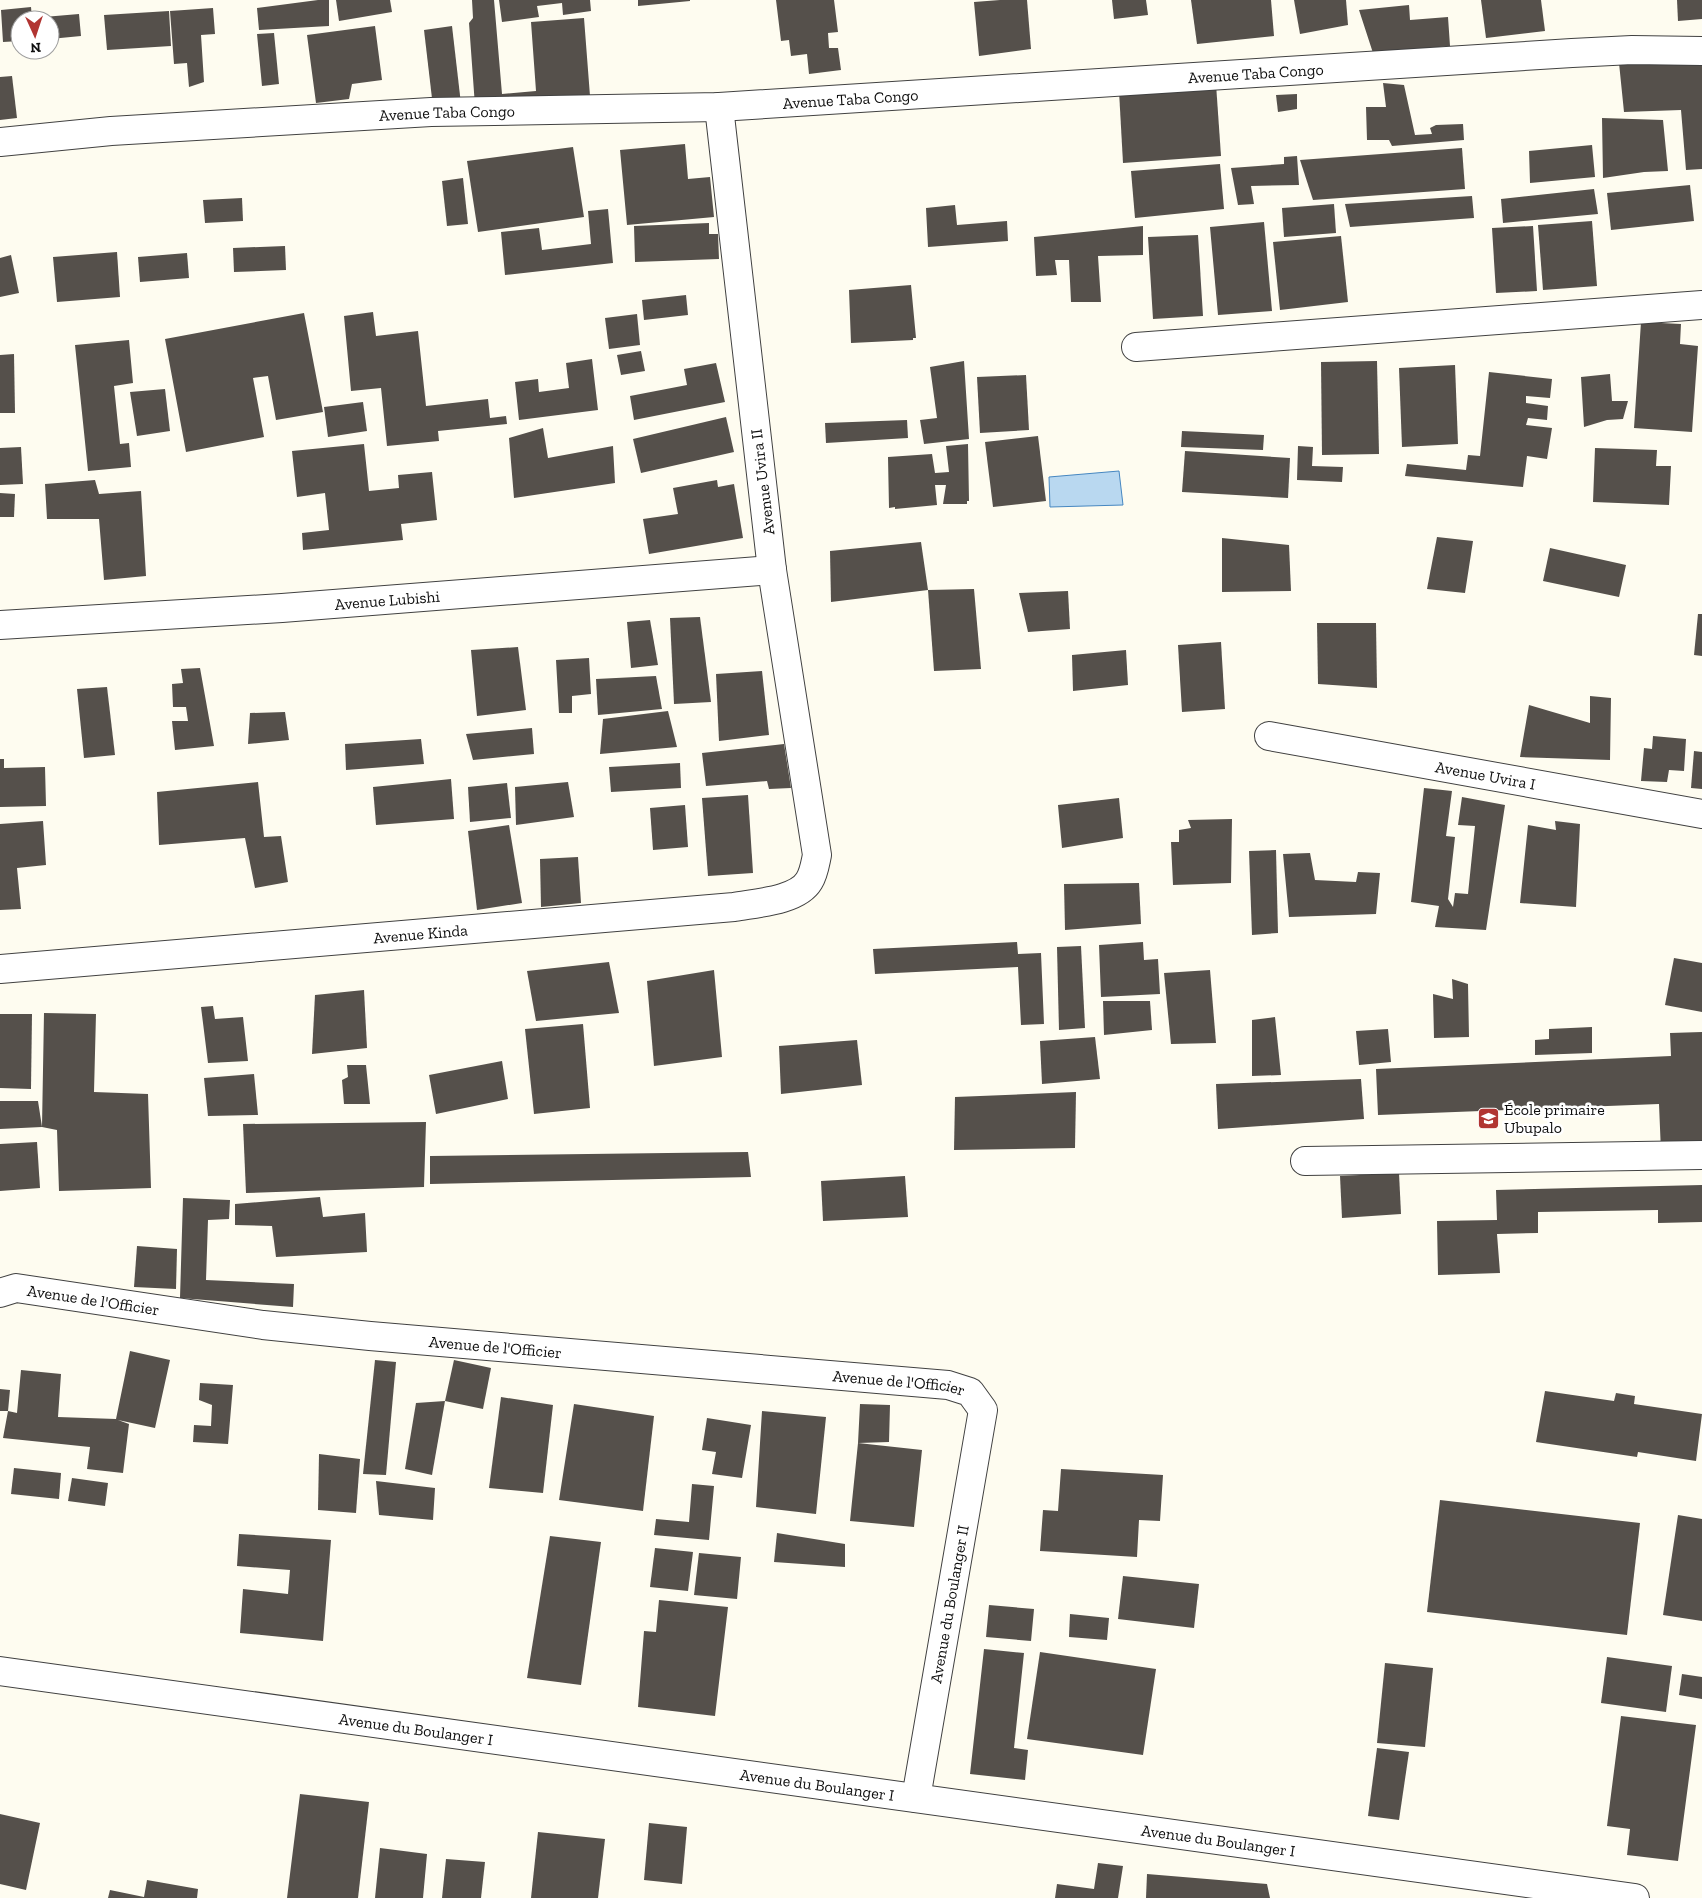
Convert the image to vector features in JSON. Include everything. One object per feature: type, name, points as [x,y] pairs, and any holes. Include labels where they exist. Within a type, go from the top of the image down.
[{"type":"street","name":"Avenue Taba Congo","points":[[0,142],[111,131],[431,112],[719,107],[1572,53],[1632,50],[1702,51]]},
{"type":"street","name":"Avenue Uvira II","points":[[719,107],[772,570],[817,855]]},
{"type":"street","points":[[1136,347],[1702,305]]},
{"type":"street","name":"Avenue Lubishi","points":[[0,625],[282,608],[772,570]]},
{"type":"street","name":"Avenue Uvira I","points":[[1268,736],[1702,814]]},
{"type":"street","name":"Avenue Kinda","points":[[0,969],[734,907],[788,897],[798,892],[809,883],[814,871],[817,855]]},
{"type":"street","points":[[1305,1161],[1702,1155]]},
{"type":"street","name":"Avenue de l'Officier","points":[[0,1293],[16,1288],[263,1325],[370,1336],[948,1385],[970,1392],[983,1410]]},
{"type":"street","name":"Avenue du Boulanger II","points":[[916,1798],[983,1410]]},
{"type":"street","name":"Avenue du Boulanger I","points":[[0,1671],[1635,1898]]},
{"type":"water","points":[[1119,471],[1123,505],[1050,507],[1049,477]]},
{"type":"building","points":[[329,0],[329,26],[259,30],[257,8]]},
{"type":"building","points":[[336,0],[390,0],[392,12],[339,21]]},
{"type":"building","points":[[472,0],[494,0],[502,94],[536,91],[531,22],[584,18],[590,96],[475,106],[469,23],[473,18]]},
{"type":"building","points":[[499,0],[590,0],[591,11],[563,15],[562,3],[537,6],[539,17],[502,22]]},
{"type":"building","points":[[638,0],[690,0],[690,1],[638,6]]},
{"type":"building","points":[[776,0],[834,0],[838,32],[828,33],[829,48],[838,48],[841,70],[809,74],[807,54],[791,56],[789,40],[781,41]]},
{"type":"building","points":[[1027,0],[1031,49],[979,56],[974,2]]},
{"type":"building","points":[[1112,0],[1146,0],[1148,15],[1114,19]]},
{"type":"building","points":[[1191,0],[1271,0],[1274,36],[1197,44]]},
{"type":"building","points":[[1294,0],[1346,0],[1348,25],[1300,34]]},
{"type":"building","points":[[1481,0],[1541,0],[1545,31],[1486,38]]},
{"type":"building","points":[[1677,0],[1702,0],[1702,19],[1678,21]]},
{"type":"building","points":[[1409,5],[1410,20],[1448,17],[1450,46],[1373,53],[1359,10]]},
{"type":"building","points":[[31,7],[31,10],[10,10],[10,42],[3,42],[1,10]]},
{"type":"building","points":[[213,8],[215,34],[201,35],[204,82],[189,87],[187,63],[174,64],[170,11]]},
{"type":"building","points":[[169,11],[171,46],[107,50],[104,15]]},
{"type":"building","points":[[79,14],[81,36],[60,38],[60,16]]},
{"type":"building","points":[[375,26],[382,80],[352,84],[349,99],[316,103],[307,35]]},
{"type":"building","points":[[452,26],[461,104],[433,107],[424,30]]},
{"type":"building","points":[[274,33],[279,84],[262,86],[257,34]]},
{"type":"building","points":[[1619,63],[1702,63],[1702,169],[1686,170],[1681,110],[1624,112]]},
{"type":"building","points":[[12,76],[17,118],[0,120],[0,77]]},
{"type":"building","points":[[1383,83],[1404,85],[1415,135],[1432,134],[1430,128],[1436,125],[1463,124],[1464,140],[1392,146],[1389,140],[1367,140],[1366,107],[1386,107]]},
{"type":"building","points":[[1216,84],[1221,156],[1123,163],[1119,91]]},
{"type":"building","points":[[1297,94],[1297,109],[1278,112],[1276,95]]},
{"type":"building","points":[[1602,118],[1663,120],[1668,171],[1644,172],[1603,178]]},
{"type":"building","points":[[685,144],[688,179],[710,177],[714,217],[627,225],[620,150]]},
{"type":"building","points":[[1592,145],[1595,177],[1530,183],[1529,151]]},
{"type":"building","points":[[573,147],[584,217],[478,232],[467,161]]},
{"type":"building","points":[[1462,148],[1465,189],[1313,200],[1300,160]]},
{"type":"building","points":[[1297,156],[1299,185],[1251,186],[1254,204],[1238,205],[1231,168],[1284,164],[1284,157]]},
{"type":"building","points":[[1220,164],[1224,209],[1135,218],[1131,171]]},
{"type":"building","points":[[463,178],[468,224],[447,226],[442,181]]},
{"type":"building","points":[[1690,185],[1694,221],[1611,230],[1607,193]]},
{"type":"building","points":[[1594,189],[1598,214],[1503,223],[1501,199]]},
{"type":"building","points":[[1472,196],[1474,218],[1350,227],[1345,204]]},
{"type":"building","points":[[242,198],[243,221],[205,223],[203,200]]},
{"type":"building","points":[[1334,204],[1336,233],[1284,237],[1282,208]]},
{"type":"building","points":[[955,205],[957,225],[1007,221],[1008,241],[928,247],[926,208]]},
{"type":"building","points":[[608,209],[613,263],[505,275],[501,232],[539,228],[542,250],[591,244],[588,211]]},
{"type":"building","points":[[1592,221],[1597,286],[1543,290],[1538,225]]},
{"type":"building","points":[[1264,222],[1272,311],[1218,315],[1210,227]]},
{"type":"building","points":[[709,223],[709,234],[718,234],[719,259],[635,262],[634,226]]},
{"type":"building","points":[[1143,226],[1143,255],[1098,256],[1101,302],[1071,302],[1069,260],[1055,260],[1057,275],[1036,276],[1034,237]]},
{"type":"building","points":[[1533,226],[1537,291],[1496,293],[1492,228]]},
{"type":"building","points":[[1198,235],[1203,316],[1153,319],[1148,237]]},
{"type":"building","points":[[1341,236],[1348,302],[1280,310],[1273,242]]},
{"type":"building","points":[[285,246],[286,270],[234,272],[233,248]]},
{"type":"building","points":[[117,252],[120,297],[57,302],[53,257]]},
{"type":"building","points":[[187,253],[189,278],[140,282],[138,257]]},
{"type":"building","points":[[11,255],[19,293],[0,297],[0,258]]},
{"type":"building","points":[[911,285],[916,338],[913,338],[913,340],[851,343],[849,290]]},
{"type":"building","points":[[686,295],[688,315],[644,320],[642,300]]},
{"type":"building","points":[[373,312],[376,336],[418,331],[426,406],[488,399],[490,418],[506,416],[507,424],[438,431],[439,441],[387,446],[381,388],[351,391],[344,316]]},
{"type":"building","points":[[304,313],[323,412],[276,420],[268,376],[253,378],[264,437],[186,452],[165,339]]},
{"type":"building","points":[[637,314],[640,345],[609,349],[605,318]]},
{"type":"building","points":[[1641,322],[1681,324],[1680,344],[1698,346],[1692,432],[1634,428]]},
{"type":"building","points":[[129,340],[133,383],[114,386],[120,444],[129,443],[131,467],[88,471],[75,345]]},
{"type":"building","points":[[641,351],[645,371],[621,375],[617,355]]},
{"type":"building","points":[[14,354],[15,413],[0,413],[0,355]]},
{"type":"building","points":[[592,359],[598,410],[519,420],[515,382],[538,379],[539,392],[569,388],[566,363]]},
{"type":"building","points":[[964,361],[969,439],[924,444],[920,420],[937,418],[930,367]]},
{"type":"building","points":[[1377,361],[1379,454],[1322,455],[1321,362]]},
{"type":"building","points":[[716,363],[725,402],[634,420],[630,396],[687,385],[684,369]]},
{"type":"building","points":[[1455,365],[1458,444],[1402,447],[1399,368]]},
{"type":"building","points":[[1489,372],[1552,379],[1550,398],[1526,396],[1526,403],[1548,406],[1547,420],[1528,418],[1526,425],[1552,428],[1547,459],[1527,456],[1523,487],[1405,476],[1407,464],[1466,470],[1468,455],[1480,456]]},
{"type":"building","points":[[1610,374],[1612,401],[1628,401],[1623,419],[1607,420],[1584,427],[1581,377]]},
{"type":"building","points":[[1026,375],[1029,430],[980,433],[977,377]]},
{"type":"building","points":[[165,389],[170,431],[137,436],[130,392]]},
{"type":"building","points":[[363,402],[367,431],[328,437],[324,407]]},
{"type":"building","points":[[726,417],[734,452],[641,473],[633,439]]},
{"type":"building","points":[[907,420],[908,438],[826,443],[825,423]]},
{"type":"building","points":[[543,428],[548,458],[613,446],[615,483],[514,498],[509,438]]},
{"type":"building","points":[[1182,431],[1264,435],[1263,450],[1181,447]]},
{"type":"building","points":[[1038,436],[1046,501],[993,507],[985,442]]},
{"type":"building","points":[[364,444],[369,491],[399,488],[398,475],[432,472],[437,520],[401,524],[403,540],[303,550],[302,533],[329,530],[325,493],[297,497],[292,451]]},
{"type":"building","points":[[968,444],[969,501],[967,501],[967,504],[943,504],[946,485],[935,485],[937,505],[889,508],[888,457],[932,454],[935,473],[949,472],[946,446]]},
{"type":"building","points":[[1298,446],[1313,447],[1312,466],[1343,467],[1342,482],[1297,480]]},
{"type":"building","points":[[21,447],[23,484],[0,485],[0,448]]},
{"type":"building","points":[[1595,448],[1657,450],[1656,466],[1671,466],[1669,505],[1593,502]]},
{"type":"building","points":[[1185,451],[1290,458],[1288,498],[1182,492]]},
{"type":"building","points":[[95,480],[99,494],[141,491],[146,576],[104,580],[99,519],[47,519],[45,484]]},
{"type":"building","points":[[717,480],[718,487],[734,484],[743,538],[649,554],[643,519],[678,514],[673,488]]},
{"type":"building","points":[[0,493],[15,494],[14,517],[0,517]]},
{"type":"building","points":[[1437,537],[1473,541],[1465,593],[1427,589]]},
{"type":"building","points":[[1222,538],[1289,545],[1291,591],[1222,592]]},
{"type":"building","points":[[921,542],[928,590],[831,602],[830,551]]},
{"type":"building","points":[[1550,548],[1626,565],[1619,597],[1543,581]]},
{"type":"building","points":[[974,589],[981,669],[934,671],[928,590]]},
{"type":"building","points":[[1068,591],[1070,629],[1028,632],[1019,593]]},
{"type":"building","points":[[1698,614],[1702,614],[1702,656],[1694,655]]},
{"type":"building","points":[[700,617],[711,702],[674,704],[670,618]]},
{"type":"building","points":[[650,620],[658,665],[631,668],[627,622]]},
{"type":"building","points":[[1317,623],[1376,623],[1377,688],[1318,684]]},
{"type":"building","points":[[1221,642],[1225,709],[1182,712],[1178,645]]},
{"type":"building","points":[[518,647],[526,710],[477,716],[471,650]]},
{"type":"building","points":[[1126,650],[1128,685],[1073,691],[1072,655]]},
{"type":"building","points":[[589,658],[591,694],[572,696],[572,713],[559,713],[556,660]]},
{"type":"building","points":[[200,668],[214,746],[175,750],[172,721],[188,721],[186,707],[173,707],[172,684],[183,683],[181,669]]},
{"type":"building","points":[[762,671],[769,735],[719,741],[716,674]]},
{"type":"building","points":[[656,676],[662,709],[598,715],[596,679]]},
{"type":"building","points":[[107,687],[115,755],[84,758],[77,689]]},
{"type":"building","points":[[1590,696],[1611,698],[1610,760],[1520,757],[1529,705],[1590,723]]},
{"type":"building","points":[[668,711],[677,747],[600,754],[603,719]]},
{"type":"building","points":[[285,712],[289,740],[248,744],[250,713]]},
{"type":"building","points":[[532,728],[534,754],[473,760],[466,734]]},
{"type":"building","points":[[1653,736],[1686,739],[1684,771],[1669,770],[1667,782],[1641,781],[1644,748],[1652,749]]},
{"type":"building","points":[[421,739],[424,764],[346,770],[345,744]]},
{"type":"building","points":[[784,744],[791,788],[769,789],[767,781],[706,786],[702,753]]},
{"type":"building","points":[[1694,751],[1702,752],[1702,789],[1691,788]]},
{"type":"building","points":[[0,759],[4,759],[4,768],[45,767],[46,806],[0,807]]},
{"type":"building","points":[[680,763],[681,788],[611,792],[609,767]]},
{"type":"building","points":[[451,779],[454,819],[376,825],[373,787]]},
{"type":"building","points":[[258,782],[264,837],[281,836],[288,882],[255,888],[245,838],[159,845],[157,792]]},
{"type":"building","points":[[568,782],[574,817],[516,825],[515,787]]},
{"type":"building","points":[[507,783],[511,818],[470,822],[468,787]]},
{"type":"building","points":[[1424,788],[1452,791],[1446,836],[1455,837],[1448,899],[1453,907],[1455,893],[1468,894],[1475,826],[1458,825],[1462,797],[1505,805],[1486,930],[1435,927],[1439,906],[1411,902]]},
{"type":"building","points":[[748,795],[753,873],[708,876],[702,798]]},
{"type":"building","points":[[1119,798],[1123,838],[1062,848],[1058,805]]},
{"type":"building","points":[[685,805],[688,847],[653,850],[650,808]]},
{"type":"building","points":[[1232,819],[1231,883],[1173,885],[1171,842],[1179,842],[1179,830],[1191,828],[1188,820]]},
{"type":"building","points":[[43,821],[46,865],[17,868],[21,909],[0,910],[0,824]]},
{"type":"building","points":[[1555,821],[1580,824],[1576,907],[1520,903],[1528,825],[1556,830]]},
{"type":"building","points":[[509,825],[522,903],[477,910],[468,831]]},
{"type":"building","points":[[1276,850],[1278,933],[1252,935],[1249,851]]},
{"type":"building","points":[[1310,853],[1315,880],[1356,882],[1358,872],[1380,873],[1376,914],[1289,917],[1283,854]]},
{"type":"building","points":[[578,857],[581,903],[541,907],[540,859]]},
{"type":"building","points":[[1139,883],[1141,924],[1065,930],[1064,884]]},
{"type":"building","points":[[1017,942],[1018,954],[1041,953],[1044,1024],[1021,1025],[1018,967],[875,974],[873,949]]},
{"type":"building","points":[[1143,942],[1144,960],[1158,959],[1160,994],[1101,997],[1099,945]]},
{"type":"building","points":[[1081,946],[1085,1028],[1059,1030],[1057,947]]},
{"type":"building","points":[[1674,958],[1702,963],[1702,1012],[1665,1005]]},
{"type":"building","points":[[609,962],[619,1013],[536,1021],[527,971]]},
{"type":"building","points":[[714,970],[722,1057],[654,1066],[647,981]]},
{"type":"building","points":[[1210,970],[1216,1043],[1171,1044],[1164,973]]},
{"type":"building","points":[[1452,979],[1468,984],[1469,1037],[1434,1038],[1433,994],[1453,999]]},
{"type":"building","points":[[364,990],[367,1048],[312,1054],[315,995]]},
{"type":"building","points":[[1103,1001],[1150,1001],[1152,1030],[1104,1035]]},
{"type":"building","points":[[213,1006],[215,1019],[243,1017],[248,1061],[208,1063],[201,1007]]},
{"type":"building","points":[[44,1013],[96,1014],[94,1092],[148,1094],[151,1188],[59,1191],[57,1130],[42,1127]]},
{"type":"building","points":[[0,1014],[32,1014],[31,1089],[0,1088]]},
{"type":"building","points":[[1275,1017],[1281,1075],[1252,1076],[1252,1020]]},
{"type":"building","points":[[583,1024],[590,1108],[534,1114],[525,1029]]},
{"type":"building","points":[[1592,1027],[1592,1053],[1535,1055],[1535,1040],[1549,1039],[1549,1029]]},
{"type":"building","points":[[1388,1029],[1391,1062],[1359,1065],[1356,1031]]},
{"type":"building","points":[[1702,1032],[1702,1150],[1661,1152],[1659,1104],[1378,1115],[1376,1069],[1671,1056],[1670,1033]]},
{"type":"building","points":[[1095,1037],[1100,1079],[1042,1084],[1040,1041]]},
{"type":"building","points":[[857,1040],[862,1085],[781,1094],[779,1046]]},
{"type":"building","points":[[502,1061],[508,1099],[436,1114],[429,1075]]},
{"type":"building","points":[[347,1065],[366,1065],[370,1104],[344,1104],[342,1080],[348,1077]]},
{"type":"building","points":[[254,1074],[258,1115],[208,1116],[204,1078]]},
{"type":"building","points":[[1361,1079],[1364,1119],[1218,1129],[1216,1084]]},
{"type":"building","points":[[1076,1092],[1075,1148],[954,1150],[955,1097]]},
{"type":"building","points":[[0,1101],[38,1101],[42,1127],[0,1129]]},
{"type":"building","points":[[426,1122],[424,1187],[246,1193],[243,1124]]},
{"type":"building","points":[[37,1142],[40,1188],[0,1191],[0,1144]]},
{"type":"building","points":[[748,1152],[751,1177],[430,1184],[430,1156]]},
{"type":"building","points":[[1399,1173],[1401,1214],[1342,1218],[1340,1176]]},
{"type":"building","points":[[905,1176],[908,1217],[823,1221],[821,1181]]},
{"type":"building","points":[[1702,1185],[1702,1222],[1658,1223],[1658,1210],[1538,1212],[1538,1233],[1497,1234],[1500,1273],[1438,1275],[1437,1221],[1497,1220],[1496,1190]]},
{"type":"building","points":[[320,1197],[323,1217],[365,1213],[367,1252],[276,1257],[272,1226],[235,1225],[235,1204]]},
{"type":"building","points":[[183,1198],[230,1200],[229,1219],[208,1220],[206,1280],[294,1284],[293,1307],[180,1298]]},
{"type":"building","points":[[137,1246],[177,1249],[176,1289],[134,1287]]},
{"type":"building","points":[[130,1351],[170,1360],[155,1428],[118,1420],[129,1424],[123,1473],[87,1469],[90,1447],[3,1438],[8,1411],[17,1413],[21,1370],[61,1374],[58,1417],[116,1419]]},
{"type":"building","points":[[375,1360],[396,1362],[386,1475],[363,1474]]},
{"type":"building","points":[[454,1360],[491,1368],[483,1409],[445,1401]]},
{"type":"building","points":[[200,1383],[233,1385],[228,1444],[193,1442],[194,1425],[211,1426],[212,1405],[199,1400]]},
{"type":"building","points":[[0,1389],[10,1390],[8,1411],[0,1411]]},
{"type":"building","points":[[1545,1391],[1614,1401],[1616,1393],[1635,1396],[1634,1404],[1702,1414],[1696,1461],[1638,1452],[1637,1457],[1536,1442]]},
{"type":"building","points":[[501,1397],[553,1405],[543,1493],[489,1488]]},
{"type":"building","points":[[445,1401],[432,1475],[405,1469],[416,1403]]},
{"type":"building","points":[[574,1404],[654,1416],[643,1511],[559,1500]]},
{"type":"building","points":[[860,1404],[890,1405],[889,1442],[858,1443]]},
{"type":"building","points":[[762,1411],[826,1417],[816,1514],[756,1507]]},
{"type":"building","points":[[707,1418],[751,1425],[742,1478],[712,1474],[716,1452],[702,1450]]},
{"type":"building","points":[[858,1443],[922,1450],[914,1527],[850,1521]]},
{"type":"building","points":[[319,1454],[360,1459],[356,1513],[318,1510]]},
{"type":"building","points":[[14,1468],[61,1473],[59,1499],[11,1494]]},
{"type":"building","points":[[1061,1469],[1163,1475],[1160,1521],[1139,1520],[1137,1557],[1040,1551],[1043,1510],[1058,1511]]},
{"type":"building","points":[[72,1478],[108,1483],[105,1506],[68,1501]]},
{"type":"building","points":[[376,1481],[435,1488],[433,1520],[379,1515]]},
{"type":"building","points":[[692,1484],[714,1486],[709,1540],[654,1535],[656,1519],[689,1522]]},
{"type":"building","points":[[1440,1500],[1640,1523],[1627,1635],[1427,1612]]},
{"type":"building","points":[[1678,1515],[1702,1519],[1702,1621],[1663,1615]]},
{"type":"building","points":[[777,1533],[845,1544],[845,1567],[774,1562]]},
{"type":"building","points":[[239,1534],[331,1540],[323,1641],[240,1633],[243,1589],[288,1594],[290,1570],[237,1566]]},
{"type":"building","points":[[550,1536],[601,1542],[581,1685],[527,1678]]},
{"type":"building","points":[[655,1548],[693,1552],[688,1591],[650,1587]]},
{"type":"building","points":[[699,1553],[741,1557],[737,1599],[694,1595]]},
{"type":"building","points":[[1123,1576],[1199,1584],[1194,1628],[1118,1619]]},
{"type":"building","points":[[659,1600],[728,1607],[715,1716],[638,1707],[644,1631],[656,1632]]},
{"type":"building","points":[[989,1605],[1034,1609],[1031,1641],[986,1637]]},
{"type":"building","points":[[1070,1614],[1109,1618],[1107,1640],[1069,1637]]},
{"type":"building","points":[[984,1649],[1024,1653],[1014,1748],[1028,1750],[1025,1780],[970,1774]]},
{"type":"building","points":[[1040,1652],[1156,1669],[1143,1755],[1027,1739]]},
{"type":"building","points":[[1607,1657],[1672,1666],[1666,1712],[1601,1703]]},
{"type":"building","points":[[1385,1663],[1433,1668],[1425,1747],[1377,1743]]},
{"type":"building","points":[[1682,1674],[1702,1677],[1702,1699],[1679,1695]]},
{"type":"building","points":[[1621,1716],[1696,1725],[1678,1861],[1627,1855],[1630,1829],[1607,1826]]},
{"type":"building","points":[[1377,1748],[1409,1752],[1399,1820],[1368,1816]]},
{"type":"building","points":[[300,1794],[369,1802],[358,1898],[287,1898]]},
{"type":"building","points":[[0,1814],[40,1823],[26,1890],[0,1884]]},
{"type":"building","points":[[649,1823],[687,1827],[682,1884],[644,1880]]},
{"type":"building","points":[[538,1832],[605,1839],[598,1898],[531,1898]]},
{"type":"building","points":[[380,1848],[427,1854],[423,1898],[375,1898]]},
{"type":"building","points":[[446,1859],[485,1862],[481,1898],[442,1898]]},
{"type":"building","points":[[1098,1863],[1123,1866],[1118,1898],[1055,1898],[1057,1884],[1094,1889]]},
{"type":"building","points":[[1147,1874],[1267,1884],[1270,1898],[1146,1898]]},
{"type":"building","points":[[147,1880],[198,1889],[197,1898],[108,1898],[110,1890],[144,1897]]},
{"type":"place","name":"École primaire Ubupalo","points":[[1488,1118]]}]
